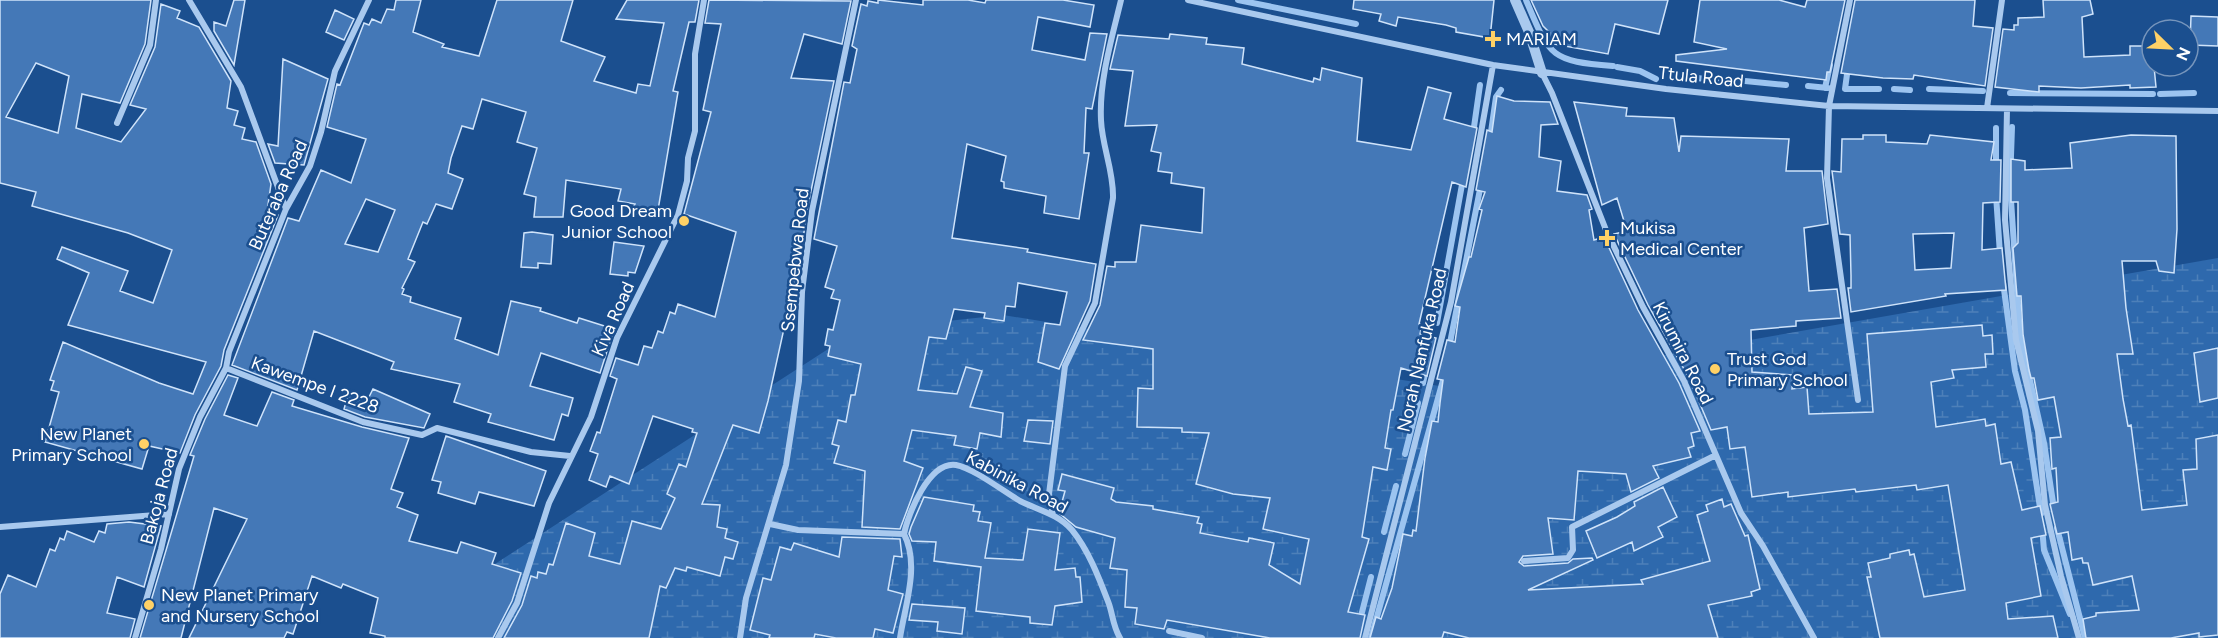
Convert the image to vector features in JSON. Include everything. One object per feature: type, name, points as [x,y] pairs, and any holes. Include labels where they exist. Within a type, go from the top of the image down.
[{"type":"street","points":[[117,123],[150,45],[156,0]]},
{"type":"street","points":[[189,0],[241,87],[286,209]]},
{"type":"street","name":"Buteraba Road","points":[[226,368],[229,352],[286,209],[310,166],[321,132],[335,71],[369,0]]},
{"type":"street","name":"Kiva Road","points":[[498,638],[517,603],[549,503],[591,417],[617,338],[678,215],[687,181],[688,158],[695,131],[695,54],[704,0]]},
{"type":"street","name":"Ssempebwa Road","points":[[740,638],[746,598],[786,465],[799,381],[802,292],[812,211],[855,0]]},
{"type":"street","points":[[1053,515],[1048,494],[1065,366],[1095,303],[1113,198],[1101,118],[1104,80],[1121,0]]},
{"type":"street","name":"Ttula Road","points":[[1188,0],[1493,65],[1666,89],[1828,106],[2218,111]]},
{"type":"street","points":[[1515,0],[1529,32],[1542,73]]},
{"type":"street","points":[[1850,0],[1828,106],[1827,178],[1858,400]]},
{"type":"street","points":[[1987,108],[2002,0]]},
{"type":"street","name":"Norah Nanfuka Road","points":[[1365,638],[1451,302],[1493,65]]},
{"type":"street","name":"Kirumira Road","points":[[1542,73],[1606,230],[1639,299],[1684,381],[1714,456],[1741,513],[1814,638]]},
{"type":"street","points":[[2007,109],[2005,220],[2016,340],[2038,431],[2045,505],[2061,576],[2079,638]]},
{"type":"street","name":"Kawempe I 2228","points":[[226,368],[363,422],[422,435],[437,428],[531,452],[570,456]]},
{"type":"street","name":"Bakoja Road","points":[[135,638],[179,469],[200,417],[226,368]]},
{"type":"street","points":[[1524,561],[1568,558],[1572,550],[1572,527],[1714,456]]},
{"type":"street","name":"Kabinika Road","points":[[904,534],[914,502],[930,478],[951,465],[959,465],[1022,502],[1061,519],[1088,554],[1110,607],[1112,624],[1120,638]]},
{"type":"street","points":[[0,527],[169,514]]},
{"type":"street","points":[[770,524],[798,530],[904,534],[911,550],[911,568],[900,638]]},
{"type":"street","points":[[1169,631],[1202,638]]},
{"type":"green space","points":[[2218,258],[2218,638],[380,638],[856,331],[1003,315],[1464,390]]},
{"type":"building","points":[[0,0],[151,0],[145,44],[120,103],[82,94],[76,128],[121,142],[146,109],[130,105],[155,47],[161,4],[180,11],[177,18],[199,27],[231,81],[227,108],[238,111],[234,125],[245,128],[242,139],[256,142],[271,184],[267,212],[278,215],[224,350],[221,366],[195,415],[180,453],[149,446],[142,469],[45,442],[59,392],[51,390],[54,381],[50,380],[63,342],[159,383],[193,394],[206,362],[68,325],[89,273],[57,259],[62,247],[128,271],[120,291],[153,303],[172,250],[128,233],[32,206],[36,192],[0,183]],"holes":[[[36,63],[69,76],[58,133],[6,117]]]},
{"type":"building","points":[[234,0],[245,0],[234,65],[214,31],[214,22],[226,26]]},
{"type":"building","points":[[396,0],[421,0],[413,32],[444,44],[442,47],[479,56],[497,0],[573,0],[561,41],[605,57],[594,81],[636,93],[638,84],[650,86],[664,23],[616,19],[627,0],[699,0],[695,22],[689,22],[673,91],[678,92],[657,216],[640,216],[631,211],[635,204],[618,201],[621,189],[566,180],[563,217],[534,217],[536,197],[524,194],[537,148],[517,142],[526,112],[482,99],[473,129],[462,126],[451,158],[448,173],[463,179],[452,209],[436,204],[427,224],[423,222],[408,259],[415,262],[402,288],[404,289],[402,294],[411,297],[410,302],[461,318],[455,339],[498,355],[511,301],[541,308],[540,311],[577,323],[579,318],[614,329],[600,373],[541,353],[530,386],[573,398],[568,416],[562,414],[554,440],[488,422],[491,414],[454,402],[460,384],[391,369],[394,362],[314,331],[297,390],[232,365],[288,218],[299,221],[321,170],[351,183],[366,139],[327,127],[337,84],[340,85],[364,23],[369,25],[372,19],[381,23],[387,9],[394,10]],"holes":[[[366,199],[395,210],[378,252],[345,244]]]},
{"type":"building","points":[[709,0],[851,1],[842,44],[804,34],[791,78],[834,81],[807,210],[802,247],[759,433],[733,425],[702,504],[720,505],[717,527],[727,529],[725,538],[738,542],[733,559],[725,557],[720,576],[687,567],[686,571],[675,568],[666,588],[660,586],[649,638],[504,638],[522,605],[531,576],[537,578],[538,572],[546,574],[549,564],[553,565],[566,523],[595,533],[589,556],[620,564],[632,521],[661,529],[675,498],[667,494],[679,464],[686,467],[697,433],[692,432],[693,429],[653,416],[629,484],[610,476],[606,487],[589,480],[598,454],[590,451],[597,432],[600,433],[617,379],[610,376],[616,358],[638,365],[644,346],[652,348],[658,331],[663,333],[670,312],[675,314],[678,304],[715,317],[736,232],[684,214],[711,112],[703,110],[721,24],[705,23]]},
{"type":"building","points":[[878,0],[923,5],[923,0],[968,0],[985,3],[986,0],[1063,0],[1094,5],[1090,27],[1038,17],[1032,50],[1085,60],[1090,33],[1107,34],[1092,109],[1086,108],[1084,153],[1089,153],[1079,219],[1044,213],[1046,196],[1004,188],[1004,182],[1001,181],[1006,156],[967,144],[952,238],[1028,249],[1027,252],[1096,264],[1090,301],[1059,369],[1038,362],[1045,323],[1060,325],[1067,292],[1018,283],[1015,307],[1006,306],[1004,321],[984,318],[985,313],[954,309],[946,339],[929,337],[918,390],[957,394],[966,367],[982,371],[970,407],[1003,413],[1001,437],[980,433],[977,449],[954,445],[956,436],[912,430],[904,461],[923,468],[900,529],[862,527],[865,471],[834,463],[839,446],[832,444],[838,420],[846,422],[851,395],[855,395],[861,364],[828,356],[830,346],[825,345],[828,329],[833,330],[840,300],[831,298],[834,290],[825,287],[837,246],[814,239],[844,82],[850,83],[857,49],[852,46],[861,4],[867,6],[868,1],[878,3]]},
{"type":"building","points":[[1354,0],[1494,0],[1490,38],[1456,32],[1456,28],[1446,25],[1398,17],[1396,26],[1379,21],[1381,14],[1353,9]]},
{"type":"building","points":[[1531,0],[1668,0],[1659,34],[1615,24],[1608,54],[1548,43],[1550,33],[1543,26]]},
{"type":"building","points":[[1700,0],[1779,0],[1805,7],[1807,0],[1845,0],[1830,72],[1827,72],[1826,80],[1676,61],[1676,55],[1727,49],[1694,42]]},
{"type":"building","points":[[1855,0],[1975,0],[1973,26],[1993,28],[1985,86],[1914,75],[1913,79],[1841,73]]},
{"type":"building","points":[[2043,0],[2090,0],[2093,14],[2082,17],[2084,57],[2130,55],[2130,46],[2140,46],[2140,78],[2155,78],[2156,87],[2039,86],[2039,92],[1995,87],[2003,29],[2014,30],[2014,25],[2018,25],[2018,18],[2044,17]]},
{"type":"building","points":[[335,10],[354,19],[344,40],[326,32]]},
{"type":"building","points":[[2191,16],[2218,17],[2218,46],[2200,45],[2200,18],[2191,18]]},
{"type":"building","points":[[1170,34],[1207,38],[1206,44],[1244,48],[1242,64],[1313,82],[1314,78],[1320,80],[1322,68],[1362,78],[1357,141],[1411,150],[1428,87],[1451,93],[1444,119],[1477,128],[1466,187],[1452,182],[1419,324],[1422,325],[1420,334],[1436,338],[1427,376],[1401,368],[1385,448],[1391,449],[1387,470],[1373,467],[1362,537],[1369,539],[1348,612],[1365,615],[1360,638],[1270,638],[1167,620],[1164,629],[1135,624],[1137,608],[1125,607],[1127,570],[1110,568],[1115,538],[1076,527],[1059,513],[1065,491],[1058,490],[1062,474],[1114,488],[1111,499],[1116,502],[1153,506],[1153,509],[1199,517],[1197,523],[1202,524],[1200,533],[1248,542],[1249,538],[1274,543],[1269,565],[1300,584],[1309,539],[1263,529],[1270,498],[1233,494],[1196,484],[1209,433],[1182,432],[1182,428],[1137,427],[1138,388],[1153,389],[1153,349],[1083,340],[1100,305],[1107,266],[1115,267],[1115,262],[1136,262],[1141,225],[1202,233],[1204,188],[1171,183],[1172,173],[1158,171],[1161,153],[1151,151],[1157,125],[1125,126],[1133,71],[1110,69],[1118,35],[1169,39]]},
{"type":"building","points":[[283,59],[328,79],[304,165],[275,163],[268,144],[278,146]]},
{"type":"building","points":[[1497,96],[1514,101],[1550,102],[1558,124],[1541,125],[1539,157],[1561,161],[1557,191],[1587,195],[1592,209],[1589,210],[1594,240],[1604,237],[1638,310],[1679,383],[1700,431],[1691,433],[1694,446],[1688,448],[1691,457],[1653,466],[1659,478],[1631,492],[1626,474],[1578,471],[1574,520],[1548,518],[1553,554],[1523,556],[1519,562],[1524,566],[1568,563],[1573,559],[1592,558],[1593,560],[1528,590],[1643,584],[1641,580],[1710,561],[1697,515],[1708,511],[1706,505],[1722,499],[1724,507],[1731,504],[1745,536],[1748,535],[1760,589],[1751,592],[1752,596],[1708,605],[1718,638],[1469,638],[1444,632],[1442,638],[1370,638],[1376,617],[1381,619],[1392,588],[1403,534],[1412,536],[1413,530],[1416,531],[1432,421],[1438,422],[1443,380],[1437,379],[1447,340],[1455,342],[1460,307],[1455,306],[1469,257],[1471,257],[1482,210],[1479,209],[1485,192],[1476,190],[1487,130],[1492,132]]},
{"type":"building","points":[[1574,102],[1627,108],[1626,116],[1674,118],[1679,152],[1681,136],[1789,139],[1786,171],[1822,171],[1828,224],[1804,228],[1809,291],[1837,289],[1841,318],[1796,321],[1796,326],[1751,330],[1752,372],[1793,375],[1792,389],[1807,387],[1809,414],[1873,412],[1867,334],[1982,325],[1983,336],[1992,335],[1993,354],[1985,354],[1986,367],[1952,370],[1954,378],[1931,382],[1936,427],[1985,419],[1986,426],[1995,424],[2001,464],[2011,462],[2022,510],[2040,506],[2046,535],[2031,538],[2041,596],[2006,603],[2008,619],[2053,616],[2058,638],[1880,638],[1867,577],[1871,577],[1868,563],[1890,558],[1890,554],[1909,550],[1910,555],[1914,554],[1924,597],[1965,590],[1948,485],[1917,490],[1916,485],[1788,497],[1788,492],[1752,497],[1745,447],[1730,449],[1727,427],[1711,430],[1689,378],[1648,305],[1614,234],[1627,231],[1617,198],[1602,205]]},
{"type":"building","points":[[1863,135],[1886,135],[1886,142],[1927,144],[1930,135],[1994,142],[1991,160],[2001,160],[2000,202],[1983,203],[1982,250],[2002,248],[2006,290],[1945,294],[1946,296],[1851,312],[1848,288],[1851,288],[1850,235],[1840,234],[1832,171],[1841,172],[1842,139],[1863,139]],"holes":[[[1954,233],[1951,268],[1915,270],[1913,234]]]},
{"type":"building","points":[[2131,135],[2176,136],[2177,229],[2174,273],[2159,271],[2156,261],[2122,261],[2133,354],[2117,354],[2128,426],[2131,425],[2142,510],[2187,505],[2183,470],[2197,469],[2196,439],[2218,435],[2218,635],[2199,637],[2199,633],[2171,638],[2086,638],[2083,619],[2096,616],[2096,613],[2139,610],[2132,576],[2093,585],[2088,563],[2083,563],[2082,558],[2072,560],[2068,532],[2057,534],[2050,504],[2058,502],[2056,468],[2052,469],[2050,438],[2061,437],[2054,397],[2038,400],[2034,378],[2031,378],[2029,370],[2023,334],[2021,296],[2017,296],[2013,248],[2018,243],[2018,202],[2011,202],[2011,159],[2025,161],[2025,170],[2072,168],[2070,143]]},
{"type":"building","points":[[524,233],[553,235],[551,264],[538,263],[538,268],[521,267]]},
{"type":"building","points":[[614,242],[644,246],[635,273],[628,272],[628,276],[610,274]]},
{"type":"building","points":[[2218,348],[2218,398],[2200,402],[2194,353]]},
{"type":"building","points":[[228,375],[238,378],[224,415],[257,426],[272,392],[294,400],[292,406],[409,438],[391,489],[403,493],[397,507],[418,515],[409,541],[457,553],[461,542],[496,553],[492,564],[521,573],[512,601],[493,638],[385,638],[385,636],[370,633],[378,598],[343,584],[341,588],[312,576],[293,634],[287,632],[284,638],[189,638],[247,519],[214,508],[181,638],[140,638],[194,456],[190,455],[205,419]]},
{"type":"building","points":[[373,389],[430,414],[424,428],[365,417],[344,409],[348,395],[358,399],[360,395],[369,397]]},
{"type":"building","points":[[1028,420],[1053,421],[1050,444],[1024,441]]},
{"type":"building","points":[[446,436],[546,471],[534,506],[479,492],[475,504],[438,493],[441,482],[432,480]]},
{"type":"building","points":[[1663,487],[1677,517],[1658,527],[1663,537],[1634,551],[1632,542],[1597,558],[1586,531],[1617,517],[1635,506],[1634,502]]},
{"type":"building","points":[[924,497],[974,505],[973,511],[980,512],[978,521],[991,523],[985,558],[1023,560],[1028,529],[1060,533],[1055,570],[1075,568],[1076,577],[1080,577],[1082,602],[1055,606],[1052,625],[1030,623],[1030,617],[976,611],[981,567],[934,561],[936,542],[912,541],[909,534]]},
{"type":"building","points":[[129,522],[161,526],[144,587],[117,577],[107,613],[135,619],[130,638],[0,638],[0,594],[8,575],[36,587],[50,549],[55,551],[60,538],[64,540],[67,531],[94,542],[99,531],[105,533],[107,524]]},
{"type":"building","points":[[842,537],[900,539],[902,557],[894,556],[888,590],[903,594],[893,633],[875,629],[873,638],[836,638],[815,634],[814,638],[769,638],[770,635],[750,630],[763,578],[771,580],[780,547],[791,550],[794,543],[839,557]]},
{"type":"building","points":[[912,604],[965,608],[962,634],[937,631],[938,622],[909,620]]},
{"type":"waterway","points":[[1238,0],[1356,24]]},
{"type":"waterway","points":[[1526,0],[1547,45],[1555,52],[1576,62],[1613,66]]},
{"type":"waterway","points":[[1825,88],[1830,65]]},
{"type":"waterway","points":[[1617,67],[1640,71],[1656,79]]},
{"type":"waterway","points":[[1848,67],[1845,89],[1879,89]]},
{"type":"waterway","points":[[1684,77],[1731,81]]},
{"type":"waterway","points":[[1745,81],[1786,85]]},
{"type":"waterway","points":[[1473,134],[1480,85]]},
{"type":"waterway","points":[[1808,86],[1828,88]]},
{"type":"waterway","points":[[1894,89],[1910,90]]},
{"type":"waterway","points":[[1929,89],[1983,91]]},
{"type":"waterway","points":[[1490,139],[1496,97],[1501,90]]},
{"type":"waterway","points":[[2010,93],[2153,94]]},
{"type":"waterway","points":[[2160,94],[2194,93]]},
{"type":"waterway","points":[[2012,127],[2010,185],[2020,336],[2044,443],[2054,509]]},
{"type":"waterway","points":[[1996,128],[1996,167]]},
{"type":"waterway","points":[[1437,323],[1463,179]]},
{"type":"waterway","points":[[1449,348],[1481,184]]},
{"type":"waterway","points":[[1996,195],[2000,254]]},
{"type":"waterway","points":[[2003,282],[2015,371],[2025,410],[2041,514]]},
{"type":"waterway","points":[[1423,383],[1426,369]]},
{"type":"waterway","points":[[1371,638],[1445,373]]},
{"type":"waterway","points":[[1405,454],[1418,403]]},
{"type":"waterway","points":[[1384,532],[1396,486]]},
{"type":"waterway","points":[[2042,527],[2044,550],[2070,614]]},
{"type":"waterway","points":[[2057,528],[2085,638]]},
{"type":"waterway","points":[[1360,620],[1371,577]]},
{"type":"place","name":"MARIAM","points":[[1493,39]]},
{"type":"place","name":"Good Dream Junior School","points":[[684,221]]},
{"type":"place","name":"Mukisa Medical Center","points":[[1607,238]]},
{"type":"place","name":"Trust God Primary School","points":[[1715,369]]},
{"type":"place","name":"New Planet Primary School","points":[[144,444]]},
{"type":"place","name":"New Planet Primary and Nursery School","points":[[149,605]]}]
